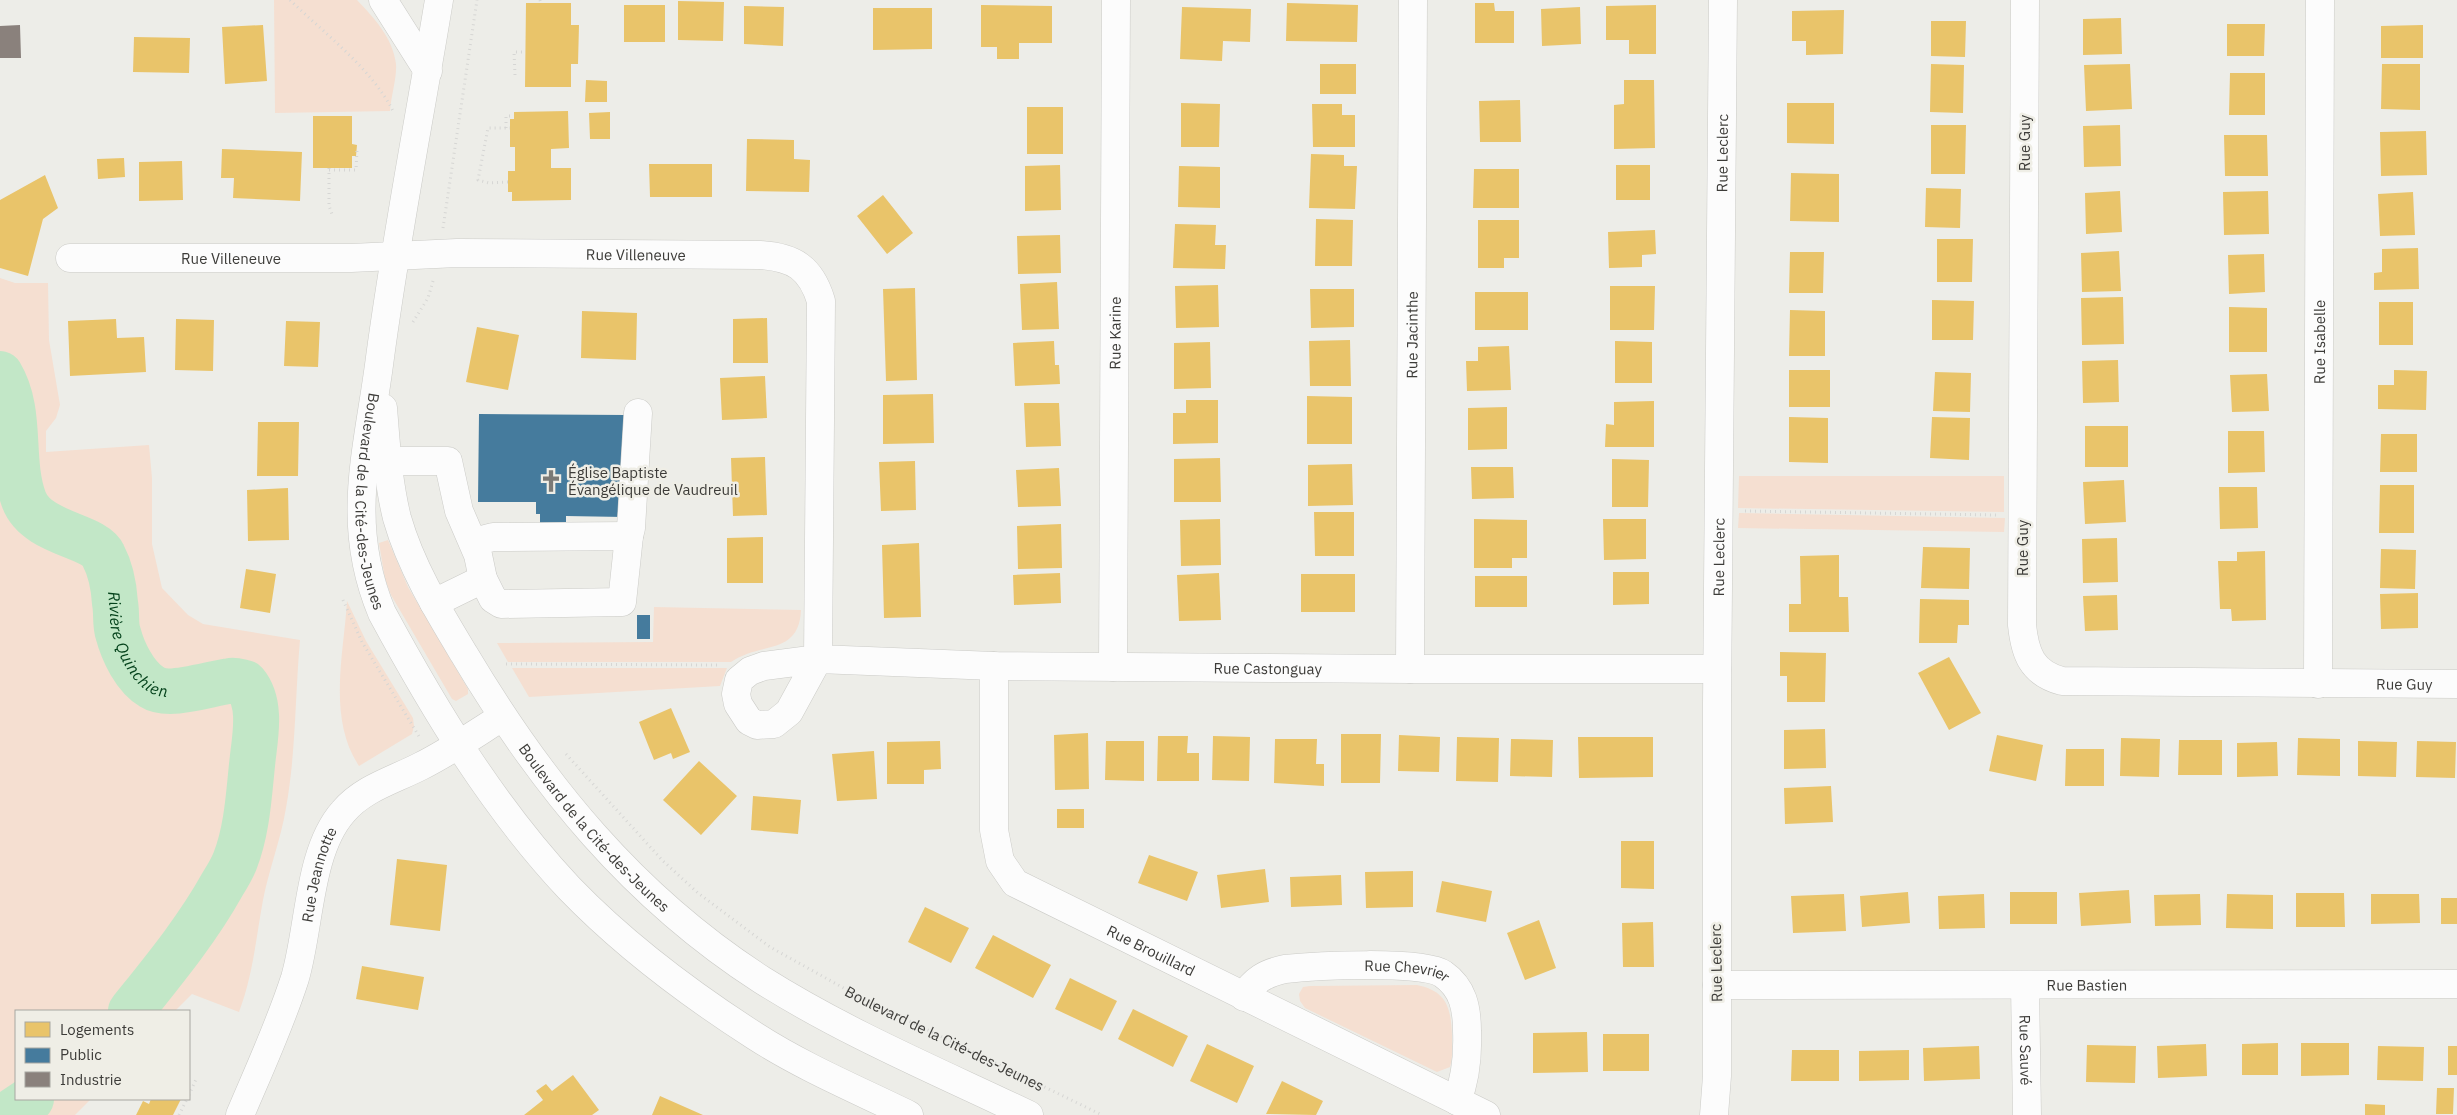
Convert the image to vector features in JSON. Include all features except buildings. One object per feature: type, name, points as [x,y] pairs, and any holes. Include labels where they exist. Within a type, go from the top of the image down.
[{"type":"street","points":[[383,0],[428,71]]},
{"type":"street","name":"Boulevard de la Cité-des-Jeunes","points":[[439,0],[395,254],[362,484],[360,519],[366,567],[382,613],[459,744],[500,804],[551,868],[576,894],[650,962],[756,1037],[910,1115]]},
{"type":"street","name":"Rue Karine","points":[[1113,667],[1116,0]]},
{"type":"street","name":"Rue Jacinthe","points":[[1410,670],[1413,0]]},
{"type":"street","name":"Rue Leclerc","points":[[1714,1115],[1717,1076],[1717,669],[1722,0]]},
{"type":"street","name":"Rue Guy","points":[[2025,0],[2022,625],[2028,652],[2039,672],[2049,678],[2062,681],[2457,684]]},
{"type":"street","name":"Rue Isabelle","points":[[2318,684],[2320,0]]},
{"type":"street","name":"Rue Villeneuve","points":[[70,258],[351,258],[395,254],[457,252],[760,255],[777,256],[801,267],[814,282],[821,302],[818,659]]},
{"type":"street","name":"Boulevard de la Cité-des-Jeunes","points":[[379,363],[388,461],[400,525],[412,559],[434,603],[502,717],[540,770],[599,844],[649,892],[713,946],[763,980],[819,1013],[1029,1115]]},
{"type":"street","points":[[388,461],[448,461],[459,511],[474,542],[483,580],[493,599],[501,604],[622,602],[631,528],[638,413]]},
{"type":"street","points":[[474,542],[493,536],[629,536]]},
{"type":"street","points":[[434,603],[483,580]]},
{"type":"street","name":"Rue Castonguay","points":[[818,659],[994,666],[1410,670],[1717,669]]},
{"type":"street","name":"Rue Brouillard","points":[[994,666],[994,830],[1000,861],[1015,884],[1486,1115]]},
{"type":"street","name":"Rue Jeannotte","points":[[240,1115],[280,1019],[295,977],[320,858],[334,824],[343,812],[365,793],[434,760],[502,717]]},
{"type":"street","name":"Rue Chevrier","points":[[1244,997],[1256,980],[1264,975],[1285,969],[1416,966],[1442,973],[1458,990],[1467,1011],[1467,1065],[1456,1101]]},
{"type":"street","name":"Rue Bastien","points":[[1717,986],[2457,984]]},
{"type":"street","name":"Rue Sauvé","points":[[2025,985],[2027,1115]]},
{"type":"path","points":[[290,0],[361,69],[380,90],[393,111]]},
{"type":"path","points":[[443,231],[477,0]]},
{"type":"path","points":[[515,75],[514,52],[526,52]]},
{"type":"path","points":[[508,182],[488,183],[478,180],[480,161],[488,128],[508,128],[506,116],[514,116]]},
{"type":"path","points":[[333,217],[329,206],[329,169],[356,170],[357,150]]},
{"type":"path","points":[[418,316],[428,298],[434,276]]},
{"type":"path","points":[[1739,511],[2003,515]]},
{"type":"path","points":[[343,600],[362,642],[434,760]]},
{"type":"path","points":[[506,664],[721,666]]},
{"type":"path","name":"Boulevard de la Cité-des-Jeunes","points":[[560,747],[616,812],[662,860],[733,921],[770,947],[858,996],[1102,1115]]},
{"type":"path","points":[[190,1093],[197,1077]]},
{"type":"path","points":[[179,1115],[186,1100]]},
{"type":"shaded area","points":[[274,0],[357,0],[382,29],[394,55],[396,69],[390,111],[275,113]]},
{"type":"shaded area","points":[[0,278],[15,283],[48,283],[49,340],[60,405],[56,418],[46,431],[46,452],[149,445],[152,478],[152,544],[162,588],[188,615],[203,624],[300,640],[294,745],[286,808],[263,900],[251,970],[239,1012],[192,994],[176,1010],[15,1010],[15,1100],[90,1100],[75,1115],[0,1115]]},
{"type":"shaded area","points":[[1739,476],[2004,476],[2004,512],[1738,508]]},
{"type":"shaded area","points":[[1739,513],[2005,518],[2004,532],[1738,528]]},
{"type":"shaded area","points":[[388,540],[408,587],[468,689],[468,694],[456,701],[452,699],[391,595],[385,579],[379,543]]},
{"type":"shaded area","points":[[347,601],[366,641],[413,718],[414,726],[412,734],[359,766],[349,747],[343,727],[340,706],[341,663]]},
{"type":"shaded area","points":[[654,607],[801,610],[799,625],[793,635],[786,641],[754,651],[731,662],[508,662],[497,643],[653,642]]},
{"type":"shaded area","points":[[512,668],[727,668],[720,686],[529,697]]},
{"type":"shaded area","points":[[1417,985],[1441,996],[1450,1017],[1451,1063],[1450,1067],[1437,1072],[1305,1008],[1300,1001],[1299,994],[1303,987],[1310,986]]},
{"type":"waterway","name":"Rivière Quinchien","points":[[0,374],[11,404],[14,420],[17,469],[24,500],[31,511],[41,520],[98,548],[103,555],[113,585],[118,633],[126,656],[135,671],[146,683],[159,690],[190,689],[232,681],[245,683],[250,691],[255,708],[255,737],[247,809],[243,835],[234,864],[191,934],[132,1010]]},
{"type":"waterway","name":"Rivière Quinchien","points":[[7,1115],[30,1100]]},
{"type":"place","name":"Église Baptiste Évangélique de Vaudreuil","points":[[551,481]]}]
